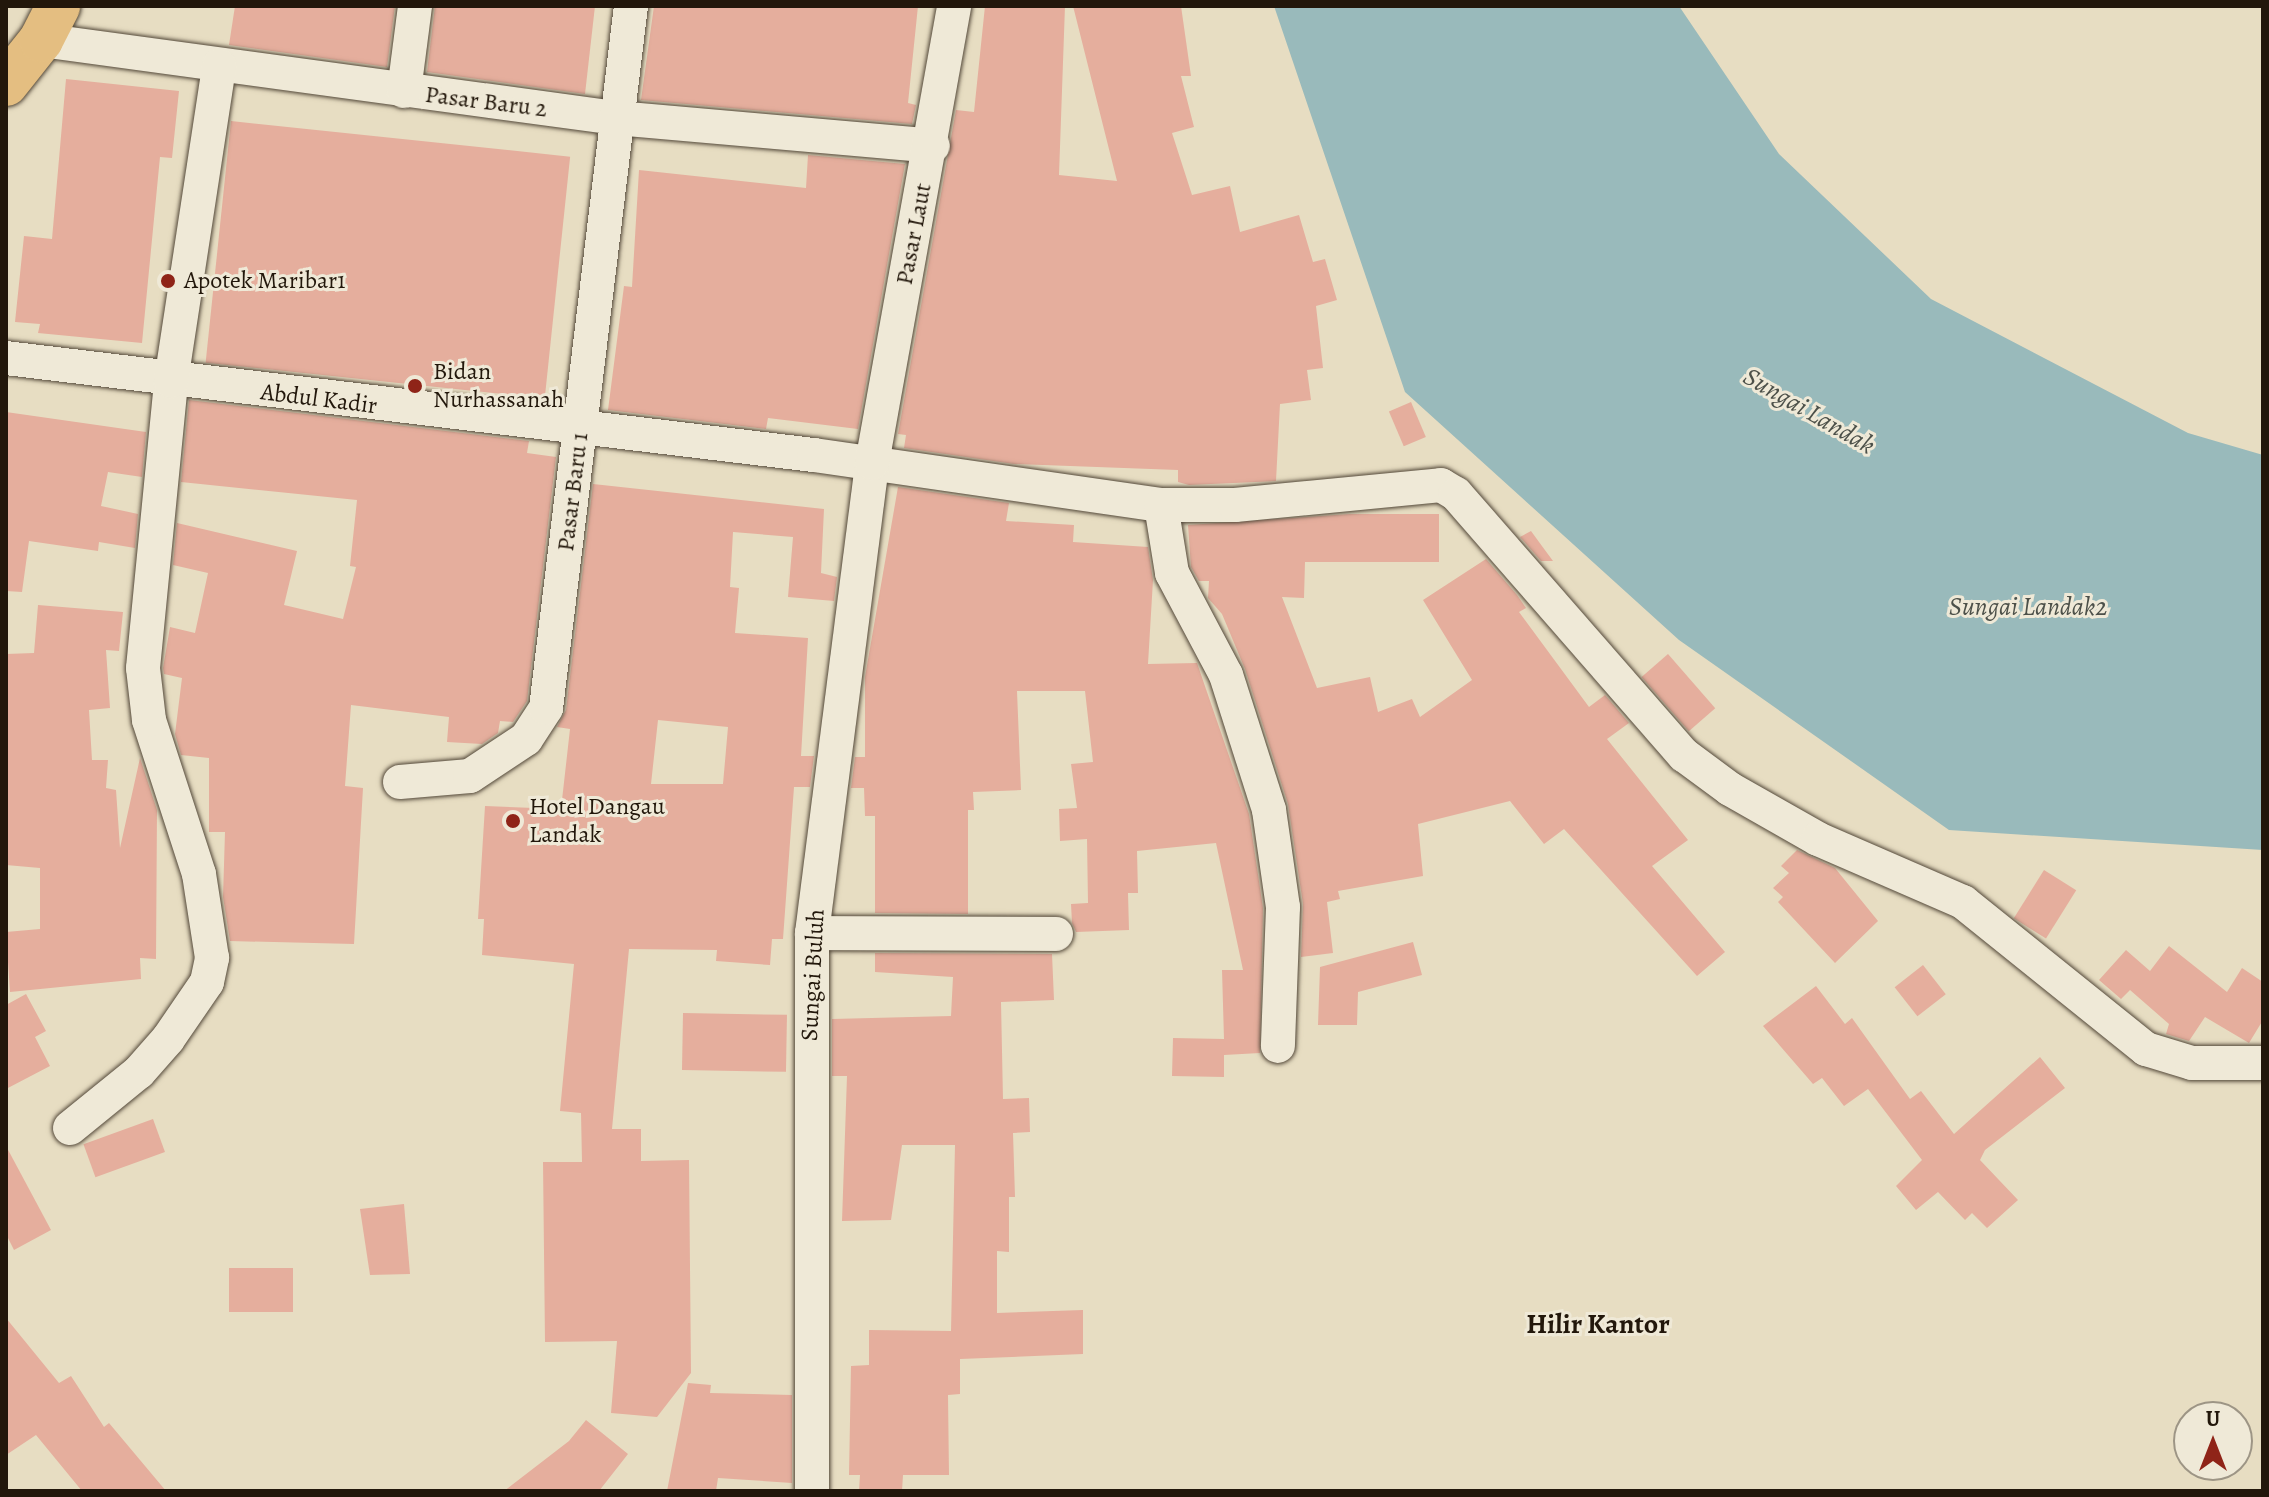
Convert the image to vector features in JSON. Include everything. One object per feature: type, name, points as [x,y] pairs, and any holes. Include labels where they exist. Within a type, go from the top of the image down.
[{"type":"highway","points":[[6,84],[50,23]]},
{"type":"street","points":[[404,91],[415,6]]},
{"type":"street","name":"Pasar Baru 1","points":[[400,782],[470,776],[508,755],[537,729],[546,708],[631,6]]},
{"type":"street","name":"Pasar Laut","points":[[872,463],[933,146],[954,6]]},
{"type":"street","name":"Pasar Baru 2","points":[[50,23],[219,66],[616,118],[933,146]]},
{"type":"street","points":[[70,1128],[139,1072],[168,1039],[207,982],[212,958],[199,874],[149,720],[143,668],[171,381],[219,66]]},
{"type":"street","name":"Abdul Kadir","points":[[6,358],[580,431],[872,463],[1161,505],[1235,505],[1441,485],[1456,494],[1684,755],[1730,789],[1818,839],[1963,902],[2146,1049],[2192,1063],[2263,1063]]},
{"type":"street","name":"Sungai Buluh","points":[[812,1491],[812,933],[872,463]]},
{"type":"street","points":[[1161,505],[1172,573],[1221,664],[1269,810],[1283,907],[1278,1046]]},
{"type":"street","points":[[812,933],[1056,934]]},
{"type":"water","name":"Sungai Landak2","points":[[1274,6],[1679,6],[1779,154],[1931,299],[2188,433],[2263,455],[2263,850],[1949,830],[1679,640],[1405,392]]},
{"type":"building","points":[[235,6],[395,6],[387,67],[229,45]]},
{"type":"building","points":[[435,6],[595,6],[585,94],[427,72]]},
{"type":"building","points":[[654,6],[918,6],[908,103],[916,105],[912,124],[641,100]]},
{"type":"building","points":[[985,6],[1065,6],[1059,175],[1117,181],[1073,6],[1181,6],[1191,76],[1181,76],[1194,127],[1172,133],[1192,195],[1230,186],[1240,232],[1299,215],[1313,262],[1325,259],[1337,300],[1316,306],[1323,368],[1307,370],[1311,400],[1280,404],[1276,481],[1189,485],[1178,482],[1178,470],[1014,464],[904,448],[906,435],[898,434],[956,110],[974,112]]},
{"type":"building","points":[[66,79],[179,91],[172,158],[160,157],[142,343],[38,333],[40,324],[15,322],[24,236],[52,239]]},
{"type":"building","points":[[231,121],[570,157],[545,398],[206,363]]},
{"type":"building","points":[[808,155],[905,164],[858,429],[768,418],[766,429],[608,410],[624,286],[632,287],[639,170],[806,188]]},
{"type":"building","points":[[189,400],[529,441],[527,453],[556,457],[527,701],[513,722],[500,721],[498,733],[482,744],[447,742],[449,717],[351,705],[345,786],[363,788],[354,944],[230,941],[223,897],[225,832],[209,832],[209,758],[181,755],[175,734],[182,678],[164,674],[163,668],[170,627],[195,633],[208,573],[173,565],[177,523],[297,551],[284,605],[343,619],[356,567],[350,566],[357,500],[181,482]]},
{"type":"building","points":[[1411,402],[1426,437],[1404,446],[1389,411]]},
{"type":"building","points":[[6,412],[146,432],[142,477],[108,472],[101,506],[138,514],[135,548],[99,542],[98,551],[29,541],[22,592],[6,591]]},
{"type":"building","points":[[593,484],[824,509],[821,573],[837,577],[834,601],[788,597],[793,537],[733,532],[730,587],[739,588],[735,633],[808,638],[801,756],[814,756],[810,787],[794,787],[783,939],[772,939],[770,965],[716,961],[717,950],[629,949],[612,1129],[641,1129],[641,1161],[689,1160],[691,1373],[657,1417],[611,1413],[617,1341],[545,1342],[543,1162],[582,1162],[581,1113],[560,1111],[574,964],[482,955],[484,919],[478,919],[485,806],[561,809],[570,729],[557,727],[566,710]],"holes":[[[658,720],[728,727],[723,784],[651,784]]]},
{"type":"building","points":[[898,487],[1009,503],[1006,521],[1074,525],[1073,542],[1148,547],[1153,580],[1148,664],[1197,663],[1249,814],[1263,908],[1260,1053],[1224,1055],[1224,1077],[1172,1076],[1173,1038],[1224,1039],[1222,970],[1243,970],[1216,843],[1137,851],[1138,893],[1128,893],[1129,930],[1076,932],[1072,923],[1071,904],[1088,903],[1087,839],[1060,841],[1059,809],[1077,808],[1071,764],[1093,762],[1085,691],[1017,691],[1021,790],[973,792],[974,810],[968,810],[968,914],[875,913],[875,816],[865,816],[864,788],[851,788],[855,757],[865,757],[865,677]]},
{"type":"building","points":[[1350,514],[1439,514],[1439,562],[1305,562],[1304,598],[1282,597],[1317,688],[1370,677],[1378,712],[1412,699],[1420,717],[1472,680],[1423,600],[1486,559],[1517,595],[1526,608],[1519,612],[1589,707],[1605,695],[1629,723],[1607,739],[1688,840],[1652,866],[1725,952],[1697,976],[1564,829],[1544,844],[1510,801],[1418,824],[1423,876],[1338,891],[1340,899],[1327,902],[1333,953],[1301,957],[1303,904],[1288,804],[1245,669],[1222,614],[1208,598],[1209,581],[1199,581],[1191,567],[1188,525]]},
{"type":"building","points":[[1531,531],[1553,561],[1541,561],[1520,537]]},
{"type":"building","points":[[38,605],[123,612],[119,651],[106,650],[110,708],[89,710],[92,760],[108,760],[106,788],[116,790],[120,848],[140,758],[157,810],[156,959],[140,958],[141,979],[10,992],[6,932],[40,929],[40,868],[6,865],[6,654],[34,653]]},
{"type":"building","points":[[1668,654],[1715,708],[1689,731],[1642,677]]},
{"type":"building","points":[[1797,850],[1835,868],[1878,921],[1835,963],[1778,902],[1783,897],[1773,888],[1789,873],[1781,866]]},
{"type":"building","points":[[2044,870],[2076,890],[2046,938],[2014,918]]},
{"type":"building","points":[[1413,942],[1422,975],[1358,992],[1357,1025],[1318,1025],[1320,967]]},
{"type":"building","points":[[2169,946],[2227,992],[2242,968],[2263,982],[2263,1020],[2249,1043],[2205,1017],[2189,1041],[2166,1034],[2169,1024],[2130,990],[2121,999],[2099,980],[2126,950],[2150,971]]},
{"type":"building","points":[[875,953],[1052,954],[1054,1000],[1001,1002],[1003,1099],[1029,1098],[1030,1132],[1013,1133],[1015,1197],[1009,1197],[1009,1252],[997,1251],[997,1313],[1083,1310],[1083,1354],[960,1359],[960,1394],[948,1395],[949,1475],[903,1475],[902,1491],[859,1491],[860,1475],[849,1475],[851,1366],[869,1365],[869,1330],[951,1331],[955,1145],[902,1145],[891,1220],[842,1221],[847,1076],[832,1076],[832,1019],[951,1016],[953,977],[875,972]]},
{"type":"building","points":[[1923,965],[1946,994],[1917,1016],[1895,987]]},
{"type":"building","points":[[1816,986],[1845,1024],[1852,1018],[1910,1099],[1921,1091],[1954,1134],[2040,1057],[2065,1088],[1985,1150],[1980,1160],[2018,1200],[1987,1228],[1972,1213],[1965,1220],[1938,1192],[1916,1210],[1896,1186],[1922,1160],[1868,1089],[1844,1106],[1822,1078],[1813,1084],[1763,1026]]},
{"type":"building","points":[[26,994],[46,1031],[35,1037],[50,1066],[6,1089],[6,1005]]},
{"type":"building","points":[[683,1013],[787,1015],[786,1072],[682,1070]]},
{"type":"building","points":[[153,1119],[165,1152],[95,1177],[83,1144]]},
{"type":"building","points":[[6,1146],[51,1230],[14,1250],[6,1234]]},
{"type":"building","points":[[404,1204],[410,1274],[370,1275],[360,1209]]},
{"type":"building","points":[[229,1268],[293,1268],[293,1312],[229,1312]]},
{"type":"building","points":[[6,1318],[59,1383],[71,1376],[104,1427],[109,1423],[166,1491],[82,1491],[36,1435],[6,1455]]},
{"type":"building","points":[[688,1383],[711,1385],[710,1393],[792,1395],[792,1483],[718,1478],[716,1491],[667,1491]]},
{"type":"building","points":[[586,1420],[628,1454],[599,1491],[504,1491],[569,1441]]},
{"type":"place","name":"Apotek Maribar1","points":[[168,281]]},
{"type":"place","name":"Bidan Nurhassanah","points":[[415,386]]},
{"type":"place","name":"Hotel Dangau Landak","points":[[513,821]]},
{"type":"district","name":"Hilir Kantor","points":[[1598,1324]]},
{"type":"water label","name":"Sungai Landak","points":[[1809,411]]}]
